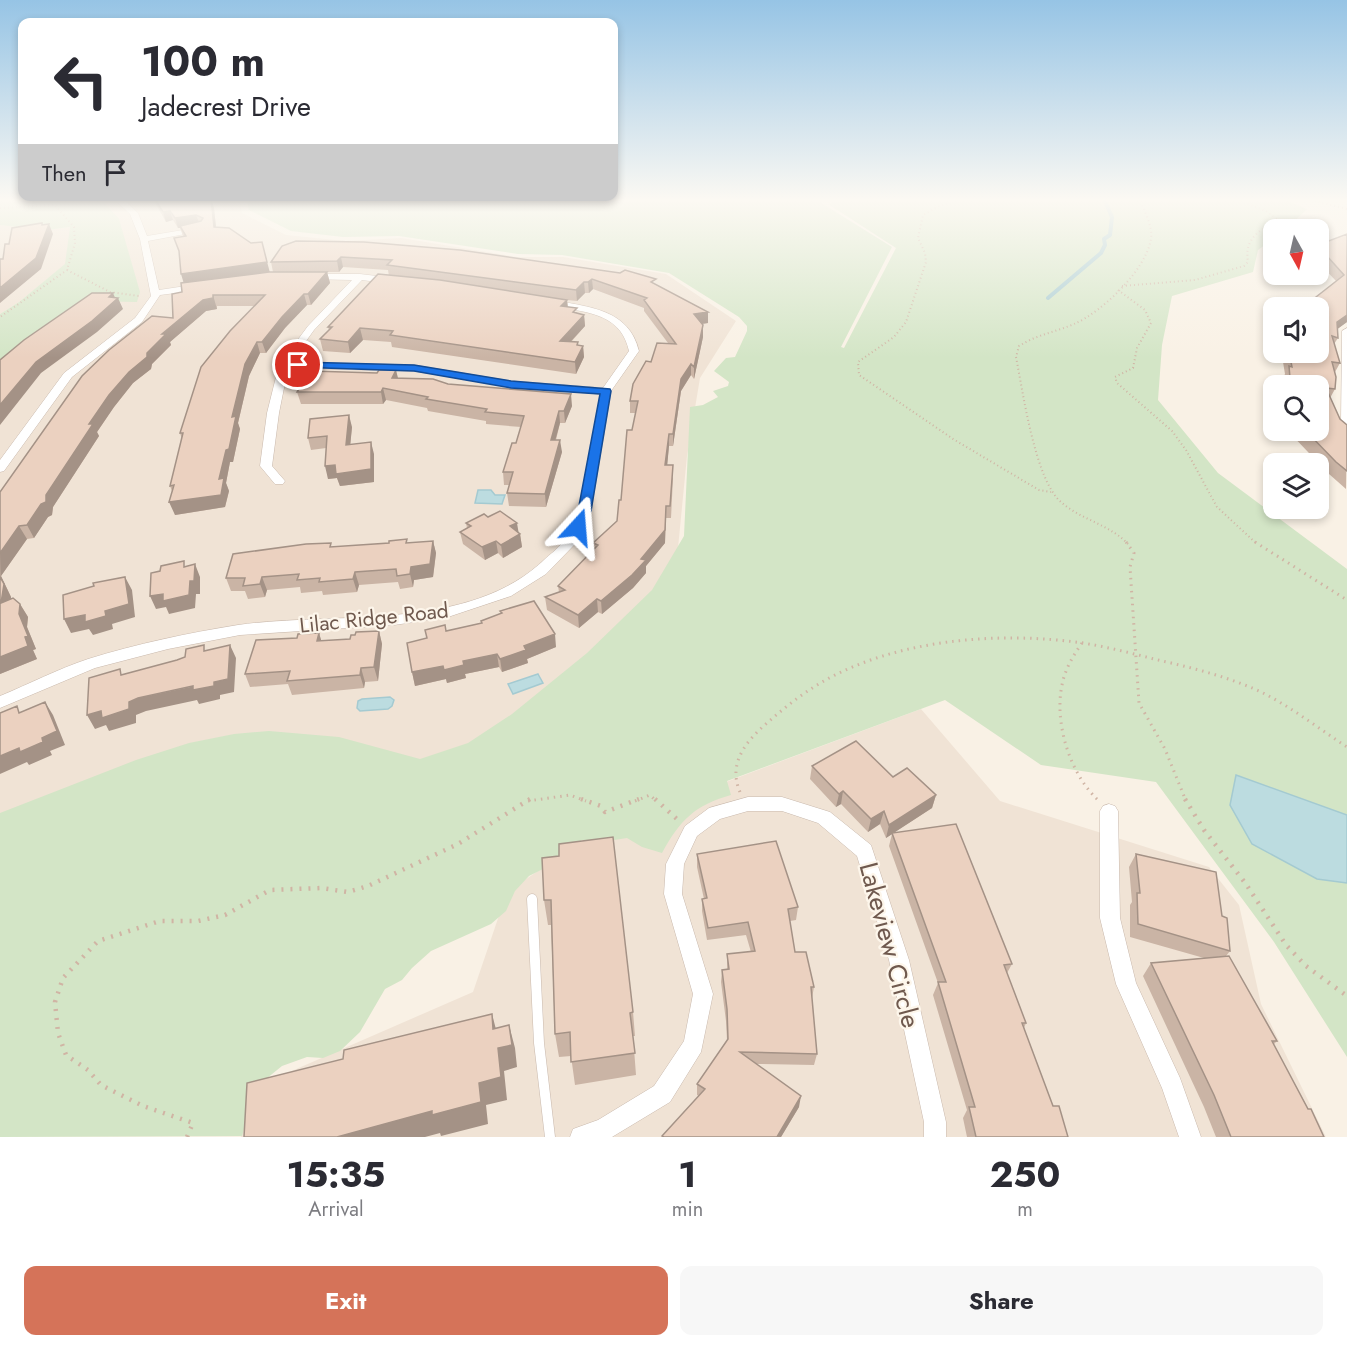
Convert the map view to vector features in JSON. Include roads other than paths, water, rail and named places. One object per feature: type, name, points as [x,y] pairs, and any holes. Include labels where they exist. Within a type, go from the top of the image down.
[{"type":"street","points":[[0,468],[69,375],[129,329],[152,304],[156,295],[147,252]]},
{"type":"street","points":[[297,277],[360,277],[406,282]]},
{"type":"street","points":[[279,481],[266,466],[273,413],[284,365],[310,328],[360,277]]},
{"type":"street","points":[[156,295],[213,285]]},
{"type":"street","name":"Lilac Ridge Road","points":[[0,702],[91,664],[168,644],[240,630],[394,620],[448,612],[506,593],[541,571],[570,542],[585,511],[606,391],[634,351],[633,338],[626,328],[612,318],[583,308],[535,301]]},
{"type":"street","points":[[1347,332],[1347,424]]},
{"type":"street","points":[[284,365],[414,368],[511,384],[606,391]]},
{"type":"street","name":"Lakeview Circle","points":[[581,1137],[603,1130],[662,1094],[694,1045],[703,994],[673,894],[675,864],[691,831],[715,813],[748,804],[782,804],[824,817],[865,851],[899,960],[935,1122],[935,1137]]},
{"type":"street","points":[[1109,811],[1110,918],[1126,984],[1172,1086],[1190,1137]]},
{"type":"lane","points":[[532,899],[539,1042],[550,1137]]},
{"type":"water","points":[[478,490],[491,490],[495,495],[505,495],[502,504],[475,503]]},
{"type":"water","points":[[538,674],[543,683],[513,694],[508,684]]},
{"type":"water","points":[[390,697],[394,700],[388,709],[360,711],[357,708],[358,701],[362,699]]},
{"type":"water","points":[[1236,775],[1347,815],[1347,883],[1317,879],[1252,844],[1230,805]]},
{"type":"waterway","points":[[1048,298],[1101,252]]}]
